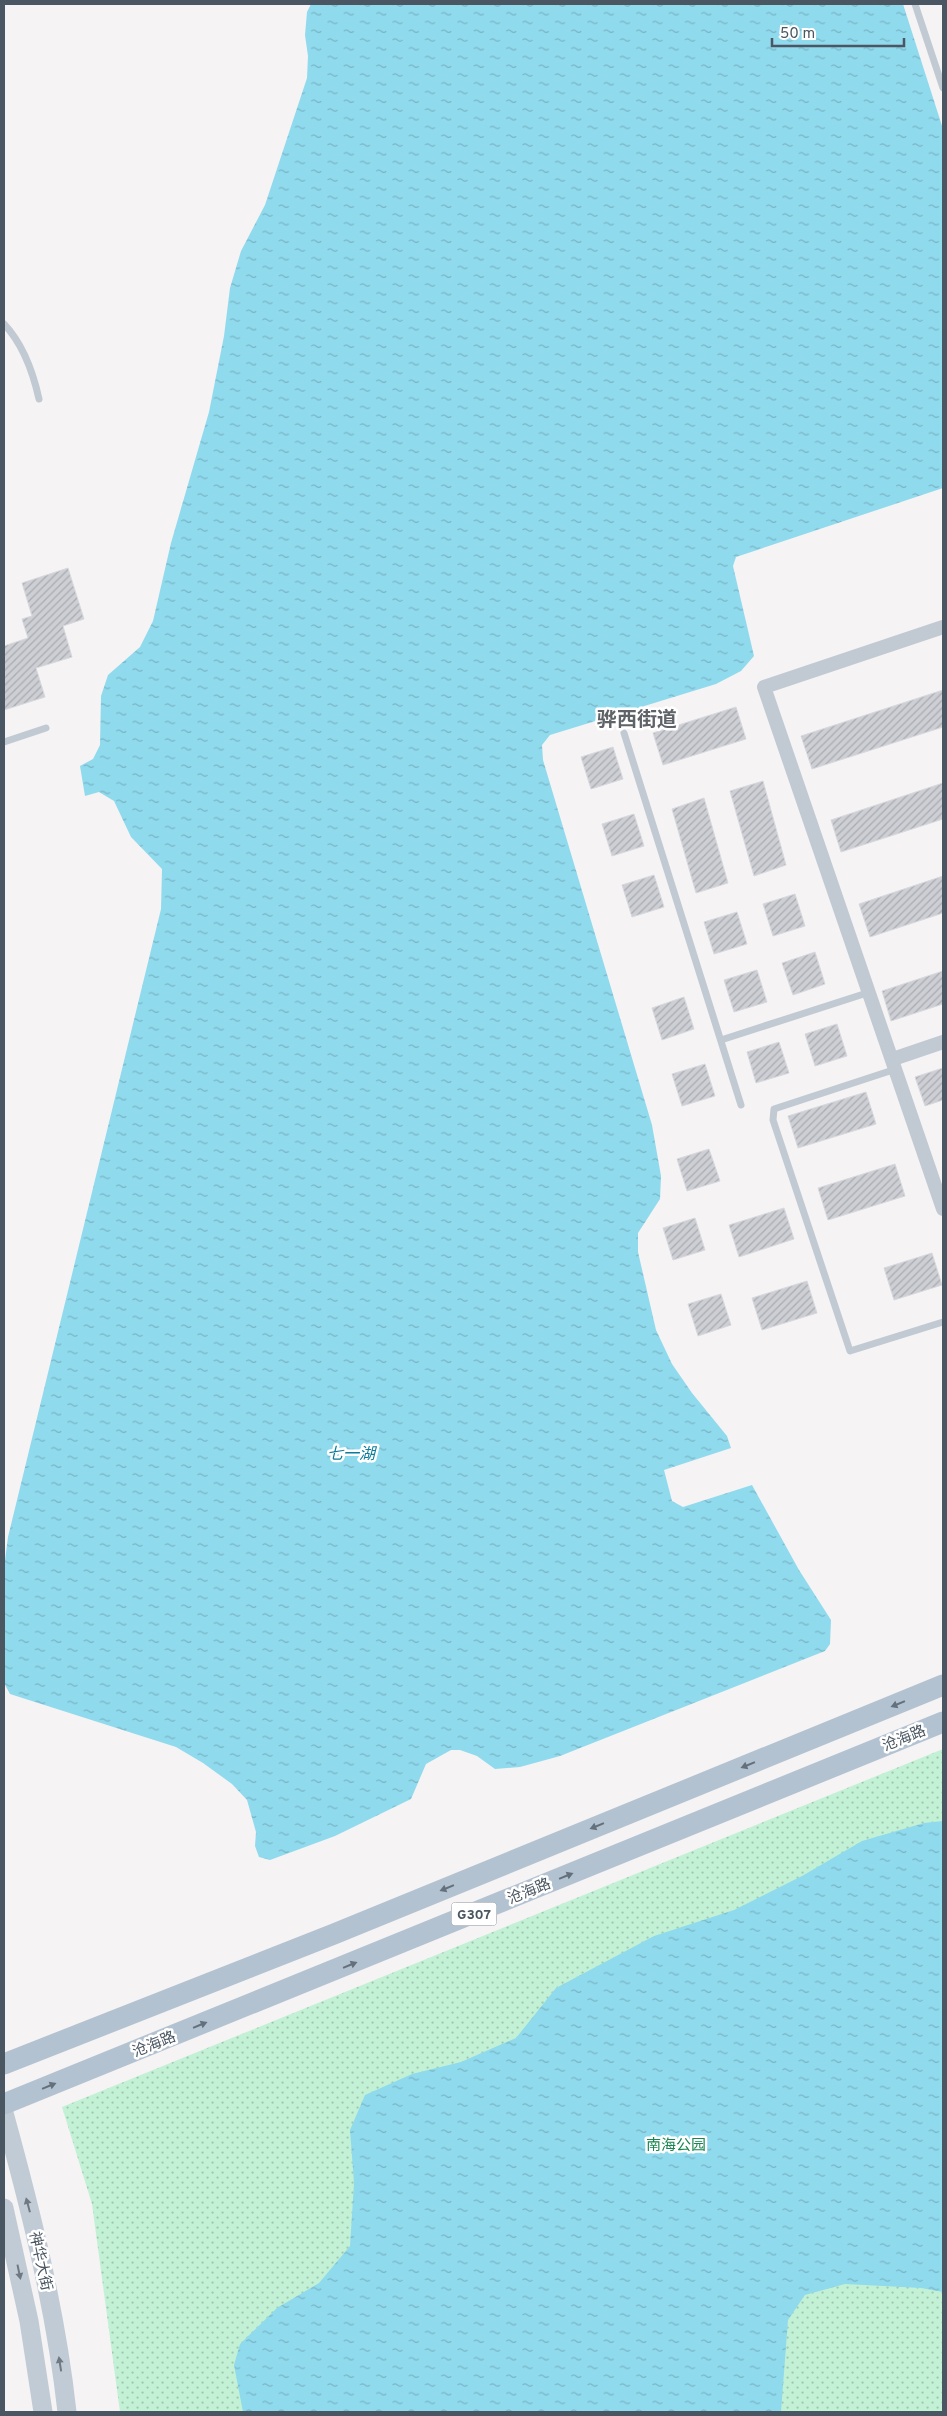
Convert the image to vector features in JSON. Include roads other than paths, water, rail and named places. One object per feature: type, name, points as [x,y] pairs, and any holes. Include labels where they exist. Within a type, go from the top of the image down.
[{"type":"main road","name":"G307","points":[[4,2064],[334,1934],[943,1685]]},
{"type":"main road","name":"沧海路","points":[[4,2104],[943,1722]]},
{"type":"main road","name":"神华大街","points":[[4,2112],[36,2234],[53,2318],[68,2412]]},
{"type":"main road","name":"神华大街","points":[[4,2208],[29,2322],[43,2412]]},
{"type":"street","points":[[943,627],[764,686],[895,1064],[943,1209]]},
{"type":"street","points":[[895,1064],[943,1042]]},
{"type":"lane","points":[[915,4],[943,88]]},
{"type":"lane","points":[[4,324],[23,352],[33,375],[40,399]]},
{"type":"lane","points":[[4,742],[46,728]]},
{"type":"lane","points":[[624,733],[741,1105]]},
{"type":"lane","points":[[721,1040],[870,992]]},
{"type":"lane","points":[[895,1064],[774,1109],[773,1120],[850,1351],[943,1322]]},
{"type":"water","name":"七一湖","points":[[311,4],[903,4],[943,129],[943,488],[736,557],[733,566],[754,656],[741,671],[716,684],[550,735],[542,745],[543,760],[652,1125],[661,1176],[660,1199],[638,1233],[638,1252],[656,1330],[672,1364],[692,1393],[727,1436],[731,1448],[664,1470],[672,1501],[683,1507],[752,1485],[799,1570],[831,1620],[830,1644],[825,1651],[560,1756],[520,1767],[495,1769],[477,1756],[460,1750],[451,1750],[426,1764],[411,1799],[335,1836],[270,1860],[259,1857],[255,1846],[256,1832],[247,1800],[232,1784],[203,1763],[176,1747],[10,1694],[4,1683],[4,1568],[8,1537],[161,909],[162,869],[131,837],[114,801],[99,792],[85,796],[80,766],[93,759],[100,745],[101,696],[108,675],[140,647],[153,621],[171,543],[209,412],[224,336],[230,288],[241,251],[265,205],[307,78],[308,56],[305,35],[307,12]]},
{"type":"water","name":"南海公园","points":[[943,1821],[943,2292],[921,2288],[845,2284],[805,2295],[788,2320],[781,2412],[243,2412],[234,2365],[240,2344],[277,2308],[319,2283],[350,2246],[354,2183],[350,2130],[365,2095],[412,2074],[461,2062],[516,2038],[556,1988],[654,1936],[734,1910],[802,1876],[862,1841],[924,1823]]},
{"type":"district","name":"骅西街道","points":[[637,719]]}]
